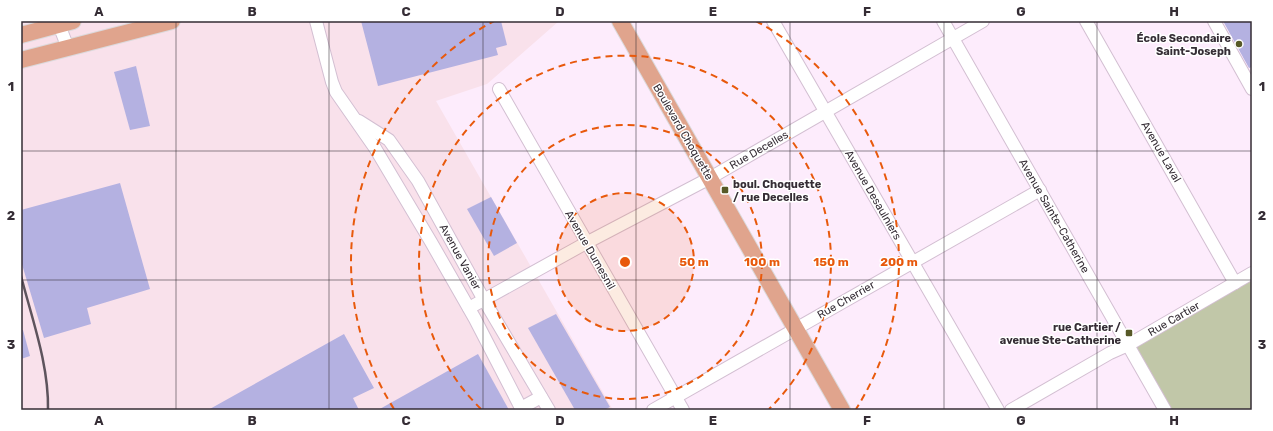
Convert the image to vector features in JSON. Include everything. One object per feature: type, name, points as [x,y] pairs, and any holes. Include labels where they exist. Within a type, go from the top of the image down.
[{"type":"main road","points":[[21,60],[172,21]]},
{"type":"main road","name":"Boulevard Choquette","points":[[620,21],[842,410]]},
{"type":"main road","points":[[21,35],[66,23]]},
{"type":"street","name":"Avenue Vanier","points":[[316,21],[336,92],[375,148],[431,242],[469,308],[521,409]]},
{"type":"street","name":"Avenue Desaulniers","points":[[773,21],[998,410]]},
{"type":"street","name":"Avenue Sainte-Catherine","points":[[943,21],[1165,410]]},
{"type":"street","name":"Rue Decelles","points":[[469,308],[586,243],[710,178],[983,21]]},
{"type":"street","name":"Avenue Laval","points":[[1086,21],[1235,283]]},
{"type":"street","points":[[1214,21],[1247,69],[1252,89]]},
{"type":"street","points":[[66,23],[68,48]]},
{"type":"street","name":"Avenue Dumesnil","points":[[499,88],[586,243],[683,410]]},
{"type":"street","name":"Avenue Vanier","points":[[354,118],[389,140],[418,181],[484,300],[549,410]]},
{"type":"street","name":"Rue Cherrier","points":[[653,410],[1040,190]]},
{"type":"street","points":[[431,242],[448,235]]},
{"type":"street","name":"Rue Cartier","points":[[1011,410],[1110,353],[1128,345],[1252,273]]},
{"type":"street","points":[[521,409],[541,397]]},
{"type":"shaded area","points":[[21,21],[559,21],[487,84],[436,101],[613,410],[21,410]]},
{"type":"green space","points":[[1252,273],[1252,410],[1166,410],[1128,345]]},
{"type":"building","points":[[361,21],[501,21],[507,45],[496,48],[498,55],[378,86]]},
{"type":"building","name":"École Secondaire Saint-Joseph","points":[[1223,21],[1252,21],[1252,67],[1249,68]]},
{"type":"building","points":[[136,66],[150,126],[130,130],[114,72]]},
{"type":"building","points":[[120,183],[150,289],[87,308],[91,324],[44,338],[21,261],[21,210]]},
{"type":"building","points":[[491,197],[517,243],[494,256],[467,209]]},
{"type":"building","points":[[556,314],[610,407],[604,410],[575,410],[528,328]]},
{"type":"building","points":[[21,330],[23,330],[30,356],[21,359]]},
{"type":"building","points":[[344,334],[374,388],[353,398],[359,410],[208,410]]},
{"type":"building","points":[[478,354],[509,410],[378,410]]},
{"type":"railway","points":[[21,276],[43,359],[48,393],[48,410]]},
{"type":"place","name":"École Secondaire Saint-Joseph","points":[[1239,44]]},
{"type":"place","name":"boul. Choquette / rue Decelles","points":[[725,190]]},
{"type":"place","name":"rue Cartier / avenue Ste-Catherine","points":[[1129,333]]}]
